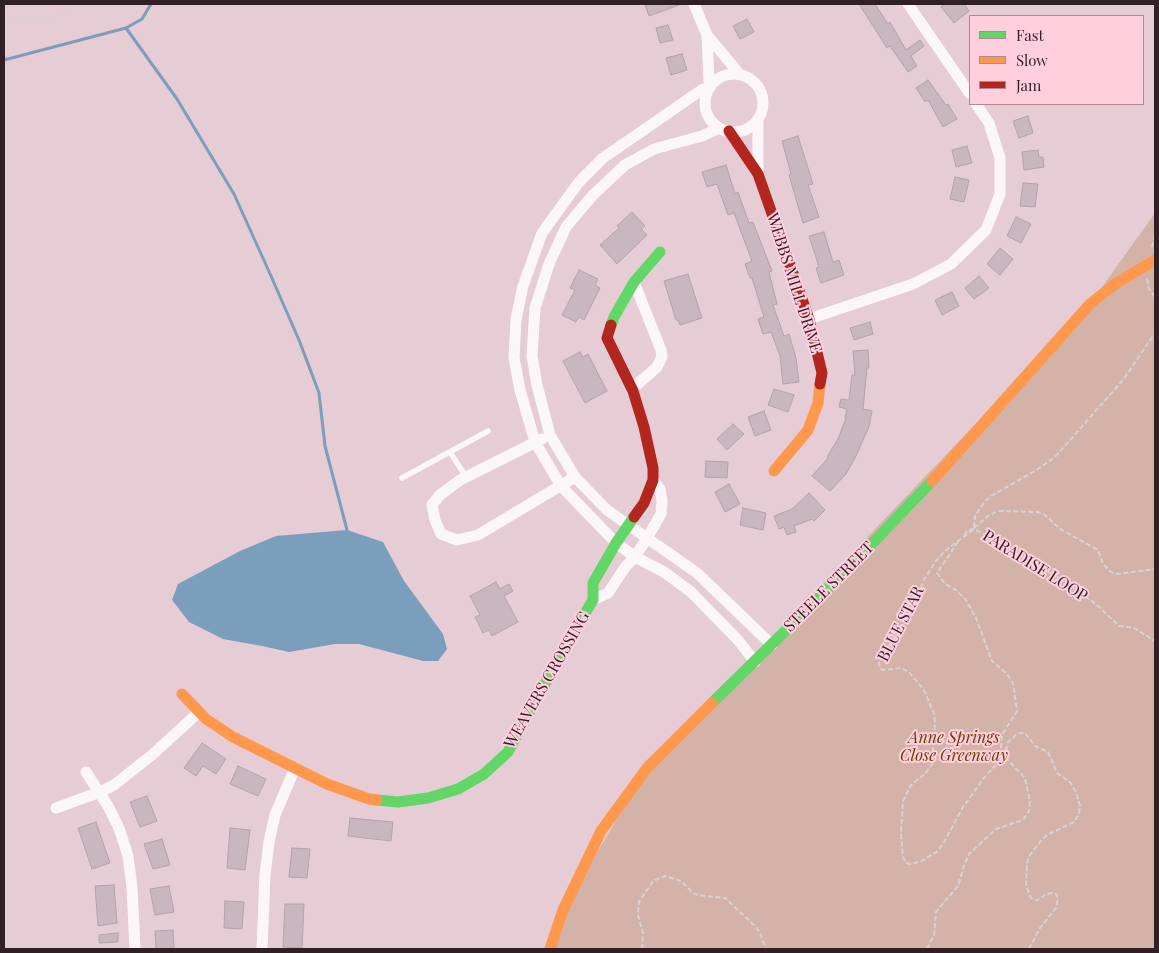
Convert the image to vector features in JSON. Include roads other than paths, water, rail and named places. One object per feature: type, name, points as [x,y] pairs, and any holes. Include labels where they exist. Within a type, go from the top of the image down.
[{"type":"street","points":[[694,4],[707,35],[738,74]]},
{"type":"street","points":[[908,4],[969,93]]},
{"type":"street","points":[[707,35],[710,87],[705,102],[706,112],[710,120],[724,130]]},
{"type":"street","points":[[755,662],[738,640],[691,592],[664,572],[635,557],[616,544],[561,486],[535,442],[520,390],[514,358],[516,319],[523,286],[542,233],[579,182],[603,158],[710,87],[720,78],[730,74],[738,74],[749,78],[757,85],[764,103],[758,120],[752,127],[744,131],[724,130],[654,150],[625,165],[593,195],[566,227],[549,264],[535,308],[532,356],[537,385],[550,435],[575,477],[607,510],[697,573],[772,645]]},
{"type":"street","points":[[809,319],[913,284],[951,264],[986,230],[1000,194],[1000,158],[989,123],[977,105]]},
{"type":"street","name":"WEBBS MILL DRIVE","points":[[758,120],[758,174]]},
{"type":"street","name":"WEBBS MILL DRIVE","points":[[724,130],[758,174],[809,319],[822,373],[818,403],[808,430],[774,470]]},
{"type":"street","points":[[653,480],[653,468],[644,427],[632,389],[607,338],[614,317],[634,282],[660,252]]},
{"type":"street","name":"STEELE STREET","points":[[550,949],[563,910],[601,831],[647,768],[842,575],[932,481],[1090,304],[1153,257]]},
{"type":"street","points":[[632,389],[657,367],[662,357],[661,350],[634,282]]},
{"type":"street","points":[[519,306],[535,308]]},
{"type":"street","points":[[550,435],[466,477],[440,495],[432,505],[435,520],[441,534],[457,540],[478,535],[575,477]]},
{"type":"street","name":"WEAVERS CROSSING","points":[[593,600],[593,583],[616,544],[644,503],[653,480]]},
{"type":"street","name":"WEAVERS CROSSING","points":[[182,694],[206,719],[233,737],[327,784],[369,799],[398,802],[428,798],[458,789],[484,774],[508,752],[567,643],[593,600],[608,592],[647,538],[661,514],[662,501],[660,489],[653,480]]},
{"type":"street","points":[[56,808],[114,785],[152,755],[199,712]]},
{"type":"street","points":[[262,949],[265,875],[269,842],[275,816],[294,768]]},
{"type":"street","points":[[86,772],[100,792],[119,828],[128,856],[132,887],[135,949]]},
{"type":"lane","points":[[402,478],[488,431]]},
{"type":"lane","points":[[450,452],[466,477]]},
{"type":"water","points":[[347,530],[383,542],[404,581],[443,634],[447,649],[438,661],[423,661],[359,644],[335,644],[289,652],[223,639],[189,622],[172,600],[178,584],[240,551],[276,536]]},
{"type":"waterway","points":[[4,60],[126,28],[142,19],[151,4]]},
{"type":"waterway","points":[[126,28],[177,99],[234,194],[271,276],[299,340],[319,393],[325,446],[347,530]]},
{"type":"park label","name":"Anne Springs Close Greenway","points":[[954,747]]}]
